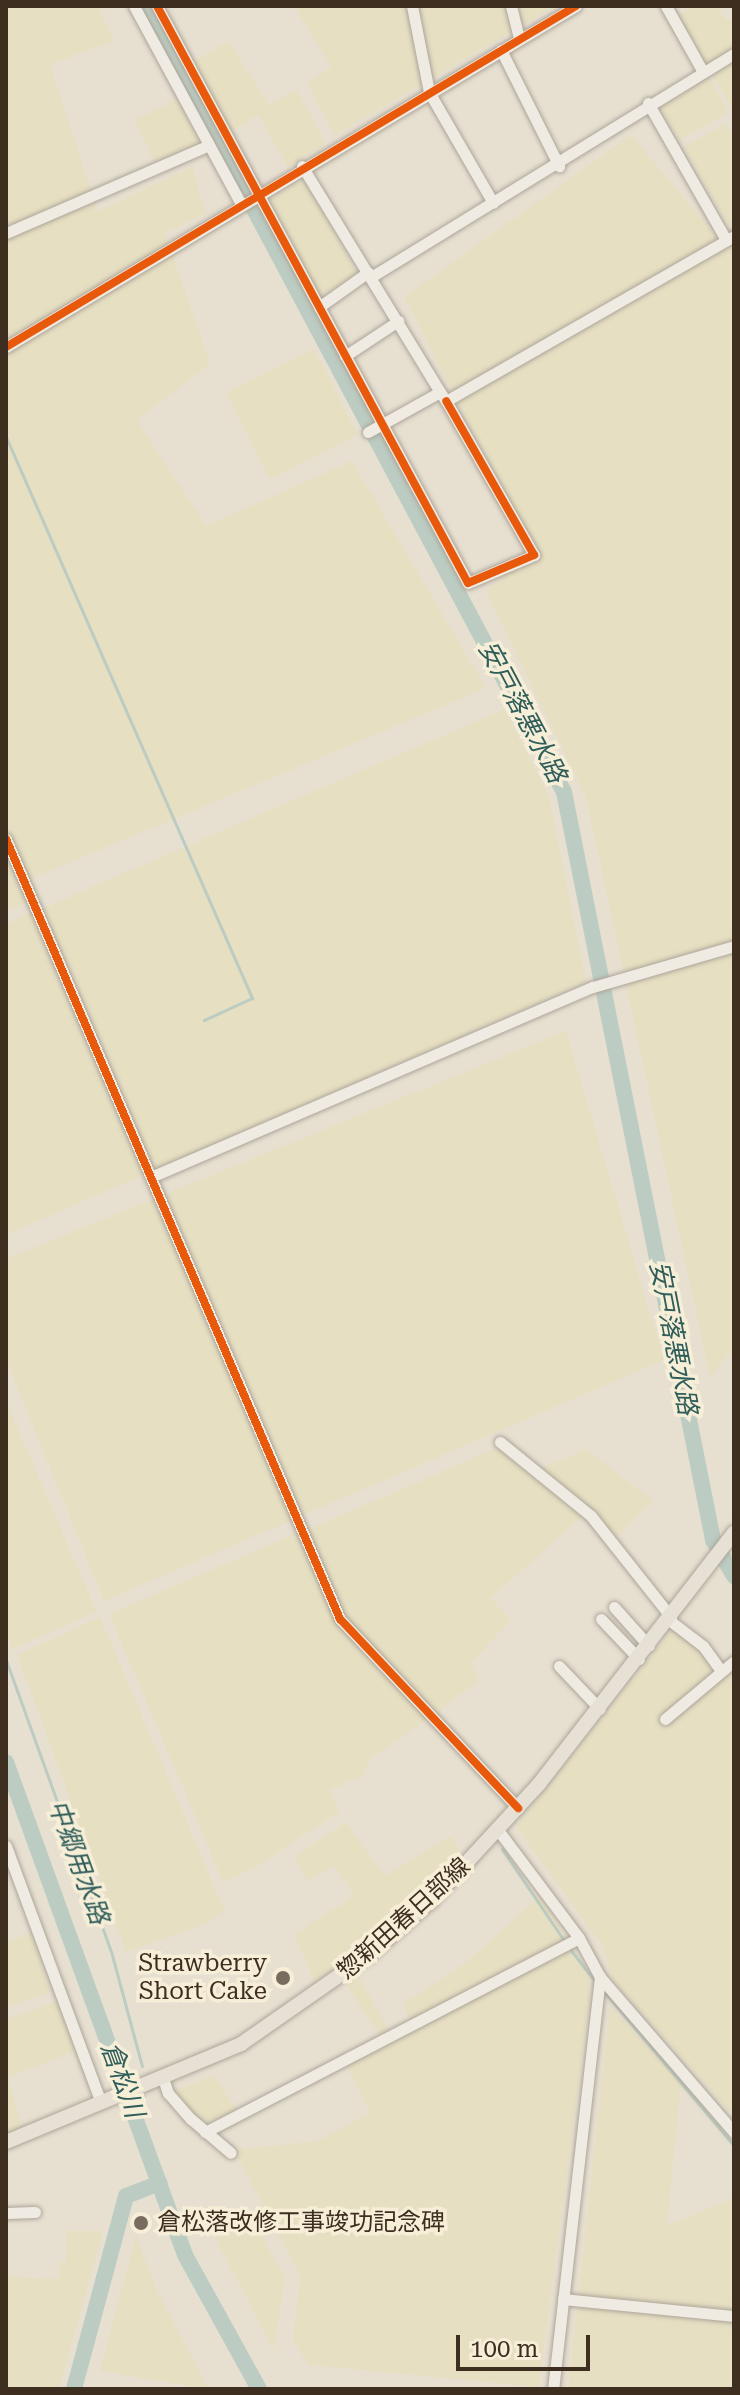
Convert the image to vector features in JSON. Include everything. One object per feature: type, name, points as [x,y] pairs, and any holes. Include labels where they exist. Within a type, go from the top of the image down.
[{"type":"main road","name":"惣新田春日部線","points":[[6,2142],[241,2044],[316,1994],[432,1900],[518,1808],[600,1709],[734,1533]]},
{"type":"street","points":[[134,6],[242,203]]},
{"type":"street","points":[[157,6],[468,583],[534,555],[443,396],[302,166]]},
{"type":"street","points":[[412,6],[429,92],[493,203]]},
{"type":"street","points":[[511,6],[519,39]]},
{"type":"street","points":[[6,347],[302,166],[576,6]]},
{"type":"street","points":[[666,6],[703,72]]},
{"type":"street","points":[[501,50],[559,166]]},
{"type":"street","points":[[319,307],[370,274],[559,166],[648,103],[734,54]]},
{"type":"street","points":[[368,432],[443,396],[730,238],[648,103]]},
{"type":"street","points":[[6,233],[209,145]]},
{"type":"street","points":[[345,356],[398,321]]},
{"type":"street","points":[[6,839],[340,1619],[518,1808]]},
{"type":"street","points":[[151,1177],[593,987],[734,946]]},
{"type":"street","points":[[500,1442],[591,1516],[670,1619],[703,1646],[721,1671]]},
{"type":"street","points":[[614,1607],[649,1646]]},
{"type":"street","points":[[601,1619],[639,1659]]},
{"type":"street","points":[[665,1719],[734,1661]]},
{"type":"street","points":[[559,1666],[600,1709]]},
{"type":"street","points":[[498,1830],[579,1938],[600,1977],[734,2132]]},
{"type":"street","points":[[6,1846],[101,2103]]},
{"type":"street","points":[[205,2132],[579,1938]]},
{"type":"street","points":[[553,2389],[600,1977]]},
{"type":"street","points":[[163,2078],[168,2093],[205,2132],[231,2153]]},
{"type":"street","points":[[6,2213],[35,2212]]},
{"type":"street","points":[[563,2299],[734,2316]]},
{"type":"shaded area","points":[[6,6],[99,6],[114,41],[50,64],[98,211],[192,167],[206,213],[165,233],[210,364],[137,420],[206,526],[352,461],[486,688],[19,884],[26,903],[6,912]]},
{"type":"shaded area","points":[[294,6],[555,6],[335,135],[307,84],[331,67]]},
{"type":"shaded area","points":[[694,6],[717,6],[727,21],[734,18],[734,50],[707,66],[679,15]]},
{"type":"shaded area","points":[[229,41],[269,105],[297,90],[326,144],[288,167],[258,115],[228,134],[190,63]]},
{"type":"shaded area","points":[[734,58],[734,111],[710,72]]},
{"type":"shaded area","points":[[707,74],[729,112],[680,141],[658,102]]},
{"type":"shaded area","points":[[178,99],[200,145],[157,166],[135,120]]},
{"type":"shaded area","points":[[725,124],[734,137],[731,229],[684,147]]},
{"type":"shaded area","points":[[631,135],[725,246],[734,241],[734,1347],[710,1378],[586,797],[486,592],[532,546],[404,297]]},
{"type":"shaded area","points":[[305,179],[358,275],[318,298],[265,201]]},
{"type":"shaded area","points":[[314,348],[358,434],[270,479],[226,393]]},
{"type":"shaded area","points":[[505,709],[549,797],[586,982],[155,1170],[43,908]]},
{"type":"shaded area","points":[[30,913],[143,1175],[6,1235],[6,924]]},
{"type":"shaded area","points":[[566,1031],[664,1360],[104,1601],[6,1360],[6,1259]]},
{"type":"shaded area","points":[[6,1401],[97,1612],[12,1649],[6,1632]]},
{"type":"shaded area","points":[[499,1447],[582,1516],[491,1598],[511,1620],[471,1663],[479,1680],[436,1714],[345,1617],[309,1529]]},
{"type":"shaded area","points":[[586,1449],[653,1501],[615,1539],[597,1513],[542,1468]]},
{"type":"shaded area","points":[[297,1533],[336,1622],[428,1719],[372,1757],[362,1776],[329,1790],[339,1812],[255,1868],[223,1882],[109,1614]]},
{"type":"shaded area","points":[[100,1617],[225,1911],[202,1925],[126,1952],[17,1655]]},
{"type":"shaded area","points":[[674,1627],[720,1674],[734,1663],[734,2116],[613,1980],[602,1945],[516,1827]]},
{"type":"shaded area","points":[[346,1822],[384,1876],[450,1836],[466,1860],[315,1983],[294,1935],[354,1896],[334,1865],[308,1881],[294,1857]]},
{"type":"shaded area","points":[[540,1896],[587,1969],[590,1993],[539,2387],[309,2365],[293,2341],[300,2275],[234,2150],[318,2141],[370,2113],[345,2061],[383,2040],[346,1985],[359,1977],[390,2032],[411,2021],[403,2004],[463,1965]]},
{"type":"shaded area","points":[[32,1933],[50,1992],[6,2008],[6,1942]]},
{"type":"shaded area","points":[[57,2002],[76,2051],[8,2077],[22,2127],[6,2134],[6,2019]]},
{"type":"shaded area","points":[[610,2007],[681,2082],[667,2226],[734,2198],[734,2389],[568,2389]]},
{"type":"shaded area","points":[[214,2075],[236,2109],[203,2125],[171,2092]]},
{"type":"shaded area","points":[[250,2216],[285,2278],[274,2350],[215,2239]]},
{"type":"shaded area","points":[[67,2231],[103,2231],[59,2389],[6,2389],[6,2277],[59,2279],[60,2262],[66,2261]]},
{"type":"shaded area","points":[[136,2236],[155,2286],[208,2389],[100,2371]]},
{"type":"waterway","name":"安戸落悪水路","points":[[146,6],[564,792],[713,1540],[734,1576]]},
{"type":"waterway","points":[[6,437],[252,998],[204,1020]]},
{"type":"waterway","name":"中郷用水路","points":[[6,1660],[112,1955],[142,2066]]},
{"type":"waterway","name":"倉松川","points":[[6,1762],[185,2255],[259,2389]]},
{"type":"waterway","points":[[502,1849],[565,1942]]},
{"type":"waterway","points":[[570,1949],[597,1984]]},
{"type":"waterway","points":[[602,1989],[734,2146]]},
{"type":"waterway","points":[[129,2101],[144,2096]]},
{"type":"waterway","points":[[74,2389],[126,2196],[160,2183]]},
{"type":"cycle path","points":[[157,6],[468,583],[534,555],[446,401]]},
{"type":"cycle path","points":[[6,347],[576,6]]},
{"type":"cycle path","points":[[6,839],[340,1619],[518,1808]]},
{"type":"place","name":"Strawberry Short Cake","points":[[283,1978]]},
{"type":"place","name":"倉松落改修工事竣功記念碑","points":[[141,2223]]}]
